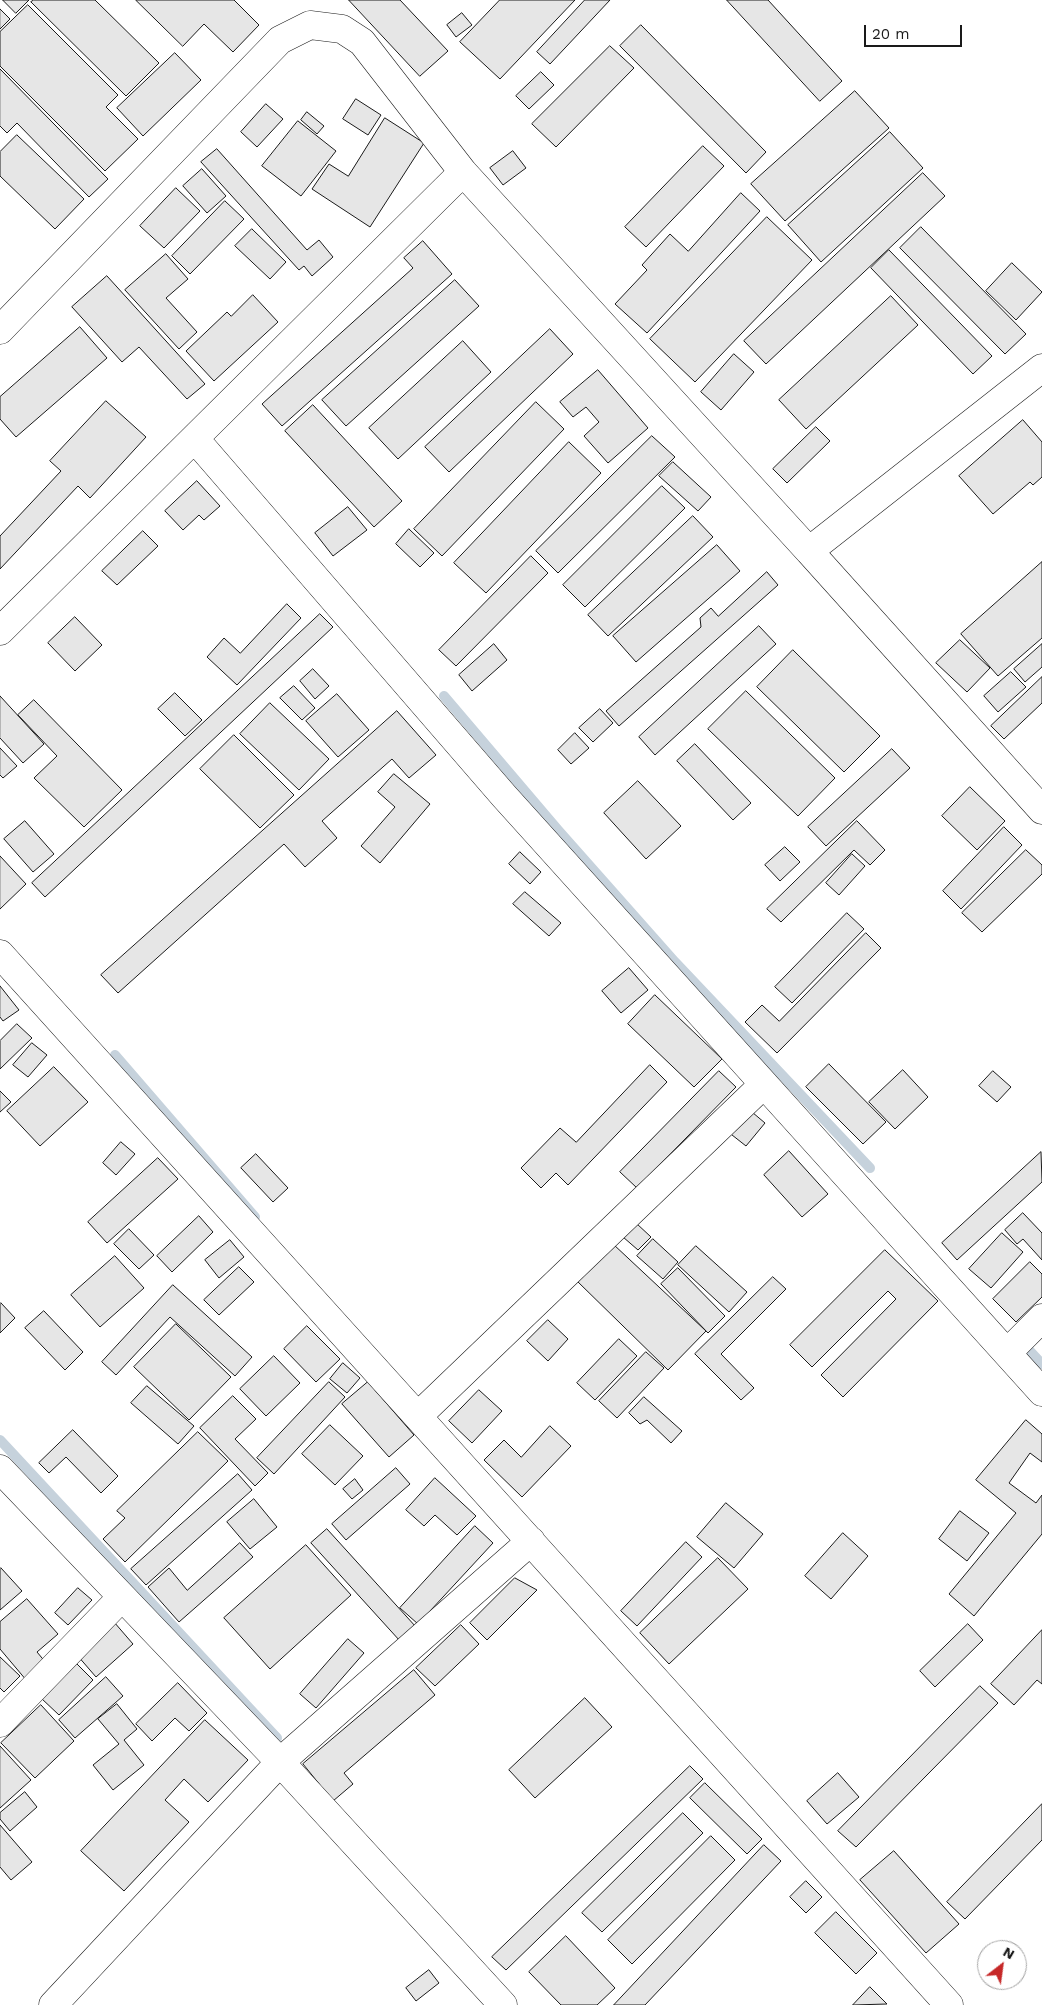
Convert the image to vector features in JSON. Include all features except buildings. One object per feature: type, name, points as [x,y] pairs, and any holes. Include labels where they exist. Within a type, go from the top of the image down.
[{"type":"street","points":[[0,330],[280,40],[310,25],[342,29],[362,42],[464,172],[810,551],[1042,810]]},
{"type":"street","points":[[0,631],[464,172]]},
{"type":"street","points":[[810,551],[1042,368]]},
{"type":"street","points":[[195,439],[504,796],[1042,1392]]},
{"type":"street","points":[[0,954],[949,2005]]},
{"type":"street","points":[[418,1416],[763,1085]]},
{"type":"street","points":[[1006,1353],[1042,1318]]},
{"type":"street","points":[[0,1469],[280,1762],[503,2005]]},
{"type":"street","points":[[53,2005],[280,1762],[531,1541]]},
{"type":"street","points":[[0,1723],[122,1597]]},
{"type":"waterway","points":[[444,696],[558,830],[675,962],[870,1168]]},
{"type":"waterway","points":[[115,1055],[255,1217]]},
{"type":"waterway","points":[[1027,1348],[1042,1364]]},
{"type":"waterway","points":[[0,1440],[277,1738]]}]
